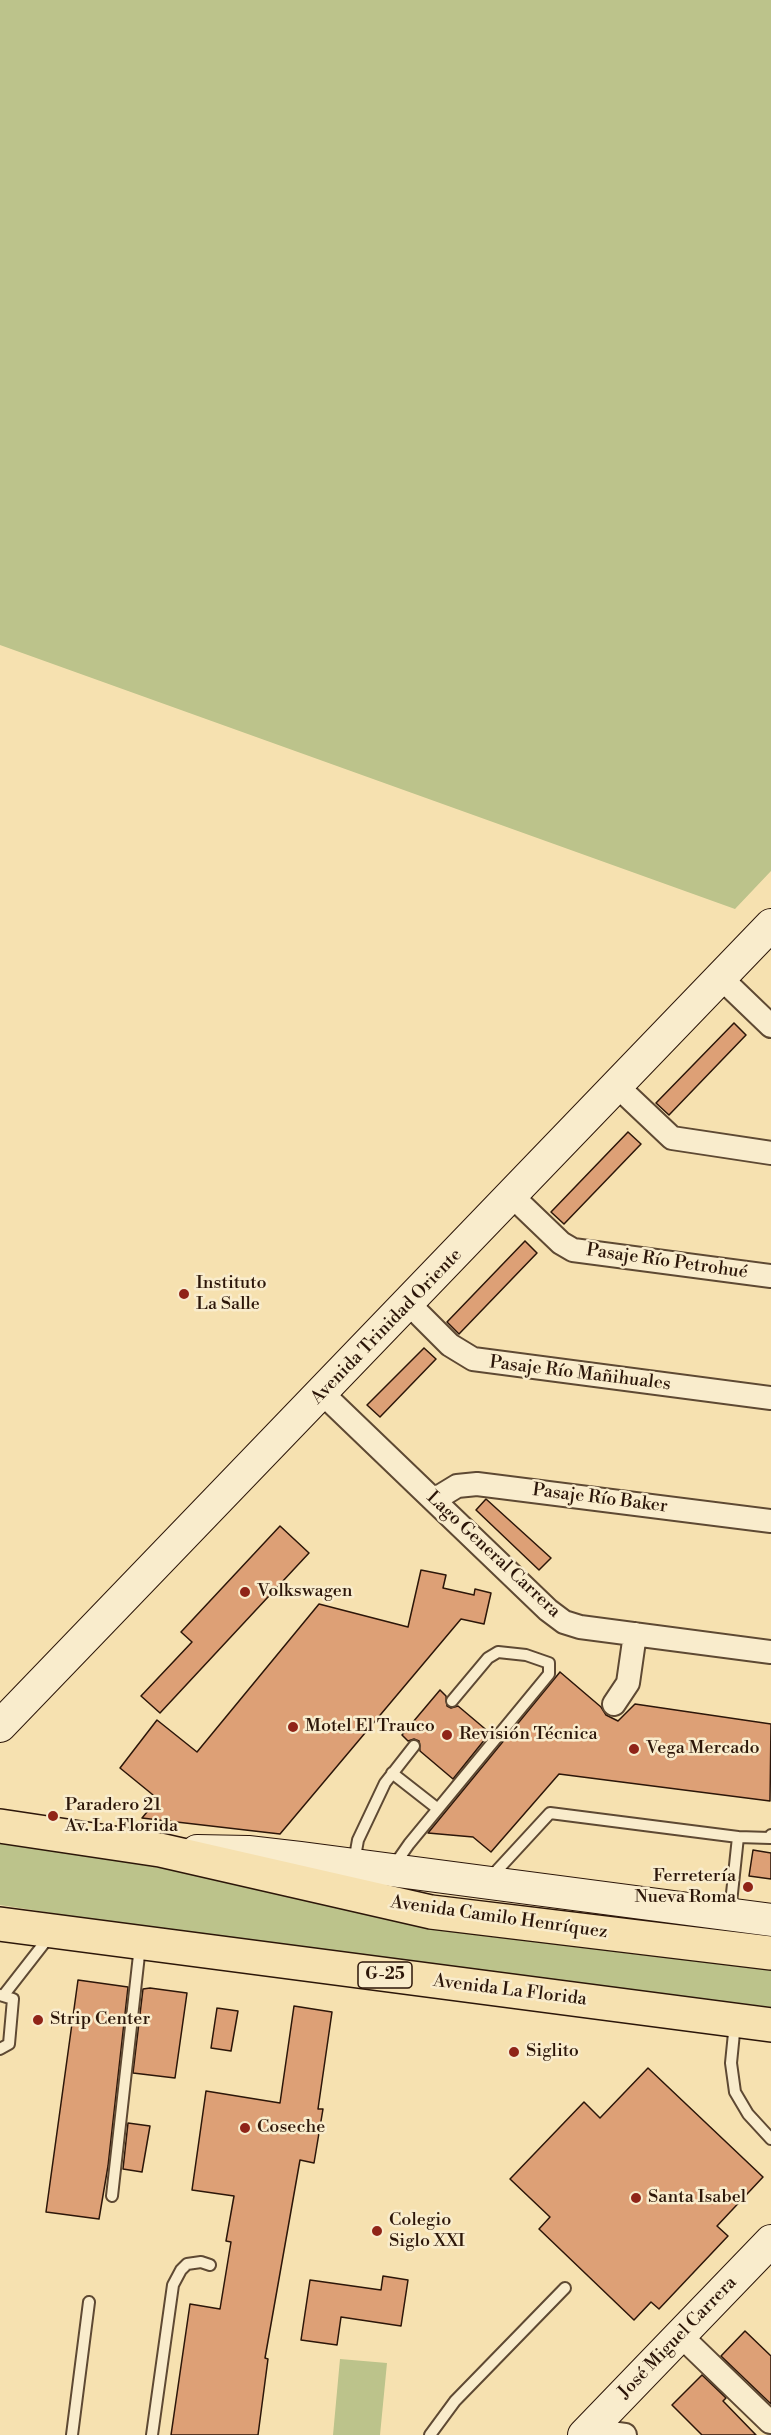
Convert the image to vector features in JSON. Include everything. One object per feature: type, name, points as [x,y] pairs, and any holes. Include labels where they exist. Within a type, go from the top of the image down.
[{"type":"main road","name":"Avenida Camilo Henríquez","points":[[0,1826],[160,1850],[431,1912],[771,1953]]},
{"type":"main road","name":"Avenida La Florida","points":[[0,1924],[734,2035],[771,2025]]},
{"type":"street","name":"Avenida Trinidad Oriente","points":[[0,1726],[409,1304],[771,925]]},
{"type":"street","points":[[721,978],[771,1026]]},
{"type":"street","points":[[617,1086],[672,1138],[771,1153]]},
{"type":"street","name":"Pasaje Río Petrohué","points":[[512,1196],[561,1243],[573,1250],[771,1276]]},
{"type":"street","name":"Pasaje Río Mañihuales","points":[[409,1304],[450,1345],[473,1359],[771,1398]]},
{"type":"street","name":"Lago General Carrera","points":[[322,1394],[556,1617],[580,1627],[771,1652]]},
{"type":"street","name":"Pasaje Río Baker","points":[[434,1500],[457,1485],[477,1484],[771,1521]]},
{"type":"street","points":[[614,1704],[628,1683],[635,1634]]},
{"type":"street","name":"Avenida Camilo Henríquez","points":[[160,1850],[248,1852],[771,1920]]},
{"type":"street","name":"José Miguel Carrera","points":[[586,2433],[771,2241]]},
{"type":"street","points":[[680,2336],[770,2421]]},
{"type":"street","points":[[586,2433],[625,2435]]},
{"type":"lane","points":[[390,1871],[549,1674],[549,1663],[526,1655],[498,1652],[488,1658],[452,1701]]},
{"type":"lane","points":[[353,1865],[358,1840],[392,1773],[414,1746]]},
{"type":"lane","points":[[392,1773],[438,1809]]},
{"type":"lane","points":[[485,1884],[550,1813],[738,1837],[770,1838],[771,1835]]},
{"type":"lane","points":[[730,1915],[738,1837]]},
{"type":"lane","points":[[0,2049],[9,2044],[13,1999],[2,1995],[52,1932]]},
{"type":"lane","points":[[112,2196],[140,1944]]},
{"type":"lane","points":[[734,2035],[732,2078],[735,2092],[748,2114],[771,2139]]},
{"type":"lane","points":[[152,2435],[173,2285],[187,2264],[201,2262],[210,2265]]},
{"type":"lane","points":[[430,2435],[455,2401],[565,2288]]},
{"type":"lane","points":[[72,2435],[89,2302]]},
{"type":"green space","points":[[0,0],[771,0],[771,871],[735,909],[0,645]]},
{"type":"green space","points":[[0,1842],[247,1882],[370,1915],[771,1964],[771,2007],[199,1936],[0,1905]]},
{"type":"green space","points":[[340,2359],[387,2363],[380,2435],[333,2435]]},
{"type":"building","points":[[734,1023],[746,1035],[669,1115],[656,1103]]},
{"type":"building","points":[[628,1132],[641,1144],[564,1224],[551,1212]]},
{"type":"building","points":[[525,1241],[537,1253],[459,1334],[447,1322]]},
{"type":"building","points":[[424,1348],[436,1359],[380,1417],[367,1405]]},
{"type":"building","points":[[486,1499],[551,1558],[539,1570],[476,1510]]},
{"type":"building","name":"Volkswagen","points":[[280,1526],[309,1553],[160,1713],[141,1696],[192,1642],[181,1632]]},
{"type":"building","name":"Motel El Trauco","points":[[421,1570],[446,1575],[443,1588],[474,1595],[475,1589],[491,1593],[484,1624],[461,1619],[280,1834],[142,1818],[158,1799],[120,1768],[157,1720],[197,1752],[319,1604],[408,1627]]},
{"type":"building","name":"Vega Mercado","points":[[560,1672],[601,1707],[606,1715],[618,1721],[635,1704],[771,1724],[770,1801],[559,1774],[491,1852],[473,1837],[428,1833]]},
{"type":"building","name":"Revisión Técnica","points":[[440,1690],[446,1696],[447,1706],[451,1708],[458,1706],[490,1733],[453,1779],[420,1751],[419,1741],[414,1739],[408,1741],[402,1735]]},
{"type":"building","points":[[753,1850],[771,1853],[771,1879],[749,1876]]},
{"type":"building","points":[[78,1980],[128,1987],[108,2166],[99,2219],[46,2212]]},
{"type":"building","points":[[143,1989],[187,1993],[175,2078],[133,2073]]},
{"type":"building","points":[[294,2006],[332,2012],[318,2109],[323,2109],[314,2163],[300,2160],[265,2358],[268,2359],[258,2435],[171,2435],[190,2304],[220,2309],[231,2242],[226,2241],[234,2196],[192,2190],[206,2091],[280,2103]]},
{"type":"building","points":[[217,2008],[238,2011],[231,2051],[211,2048]]},
{"type":"building","name":"Santa Isabel","points":[[648,2068],[763,2177],[717,2226],[728,2236],[659,2309],[651,2302],[634,2320],[539,2229],[550,2217],[510,2179],[584,2102],[600,2118]]},
{"type":"building","points":[[128,2123],[150,2126],[142,2172],[123,2169]]},
{"type":"building","points":[[383,2276],[408,2280],[401,2326],[341,2317],[337,2345],[301,2340],[310,2280],[381,2290]]},
{"type":"building","points":[[745,2331],[771,2356],[771,2404],[721,2356]]},
{"type":"building","points":[[702,2375],[726,2398],[723,2401],[756,2435],[702,2435],[672,2405]]},
{"type":"place","name":"Instituto La Salle","points":[[184,1294]]},
{"type":"place","name":"Volkswagen","points":[[245,1592]]},
{"type":"place","name":"Motel El Trauco","points":[[293,1727]]},
{"type":"place","name":"Revisión Técnica","points":[[447,1735]]},
{"type":"place","name":"Vega Mercado","points":[[634,1749]]},
{"type":"place","name":"Paradero 21 Av. La Florida","points":[[53,1816]]},
{"type":"place","name":"Ferretería Nueva Roma","points":[[748,1887]]},
{"type":"place","name":"Strip Center","points":[[38,2020]]},
{"type":"place","name":"Siglito","points":[[514,2052]]},
{"type":"place","name":"Coseche","points":[[245,2128]]},
{"type":"place","name":"Santa Isabel","points":[[636,2198]]},
{"type":"place","name":"Colegio Siglo XXI","points":[[377,2231]]}]
